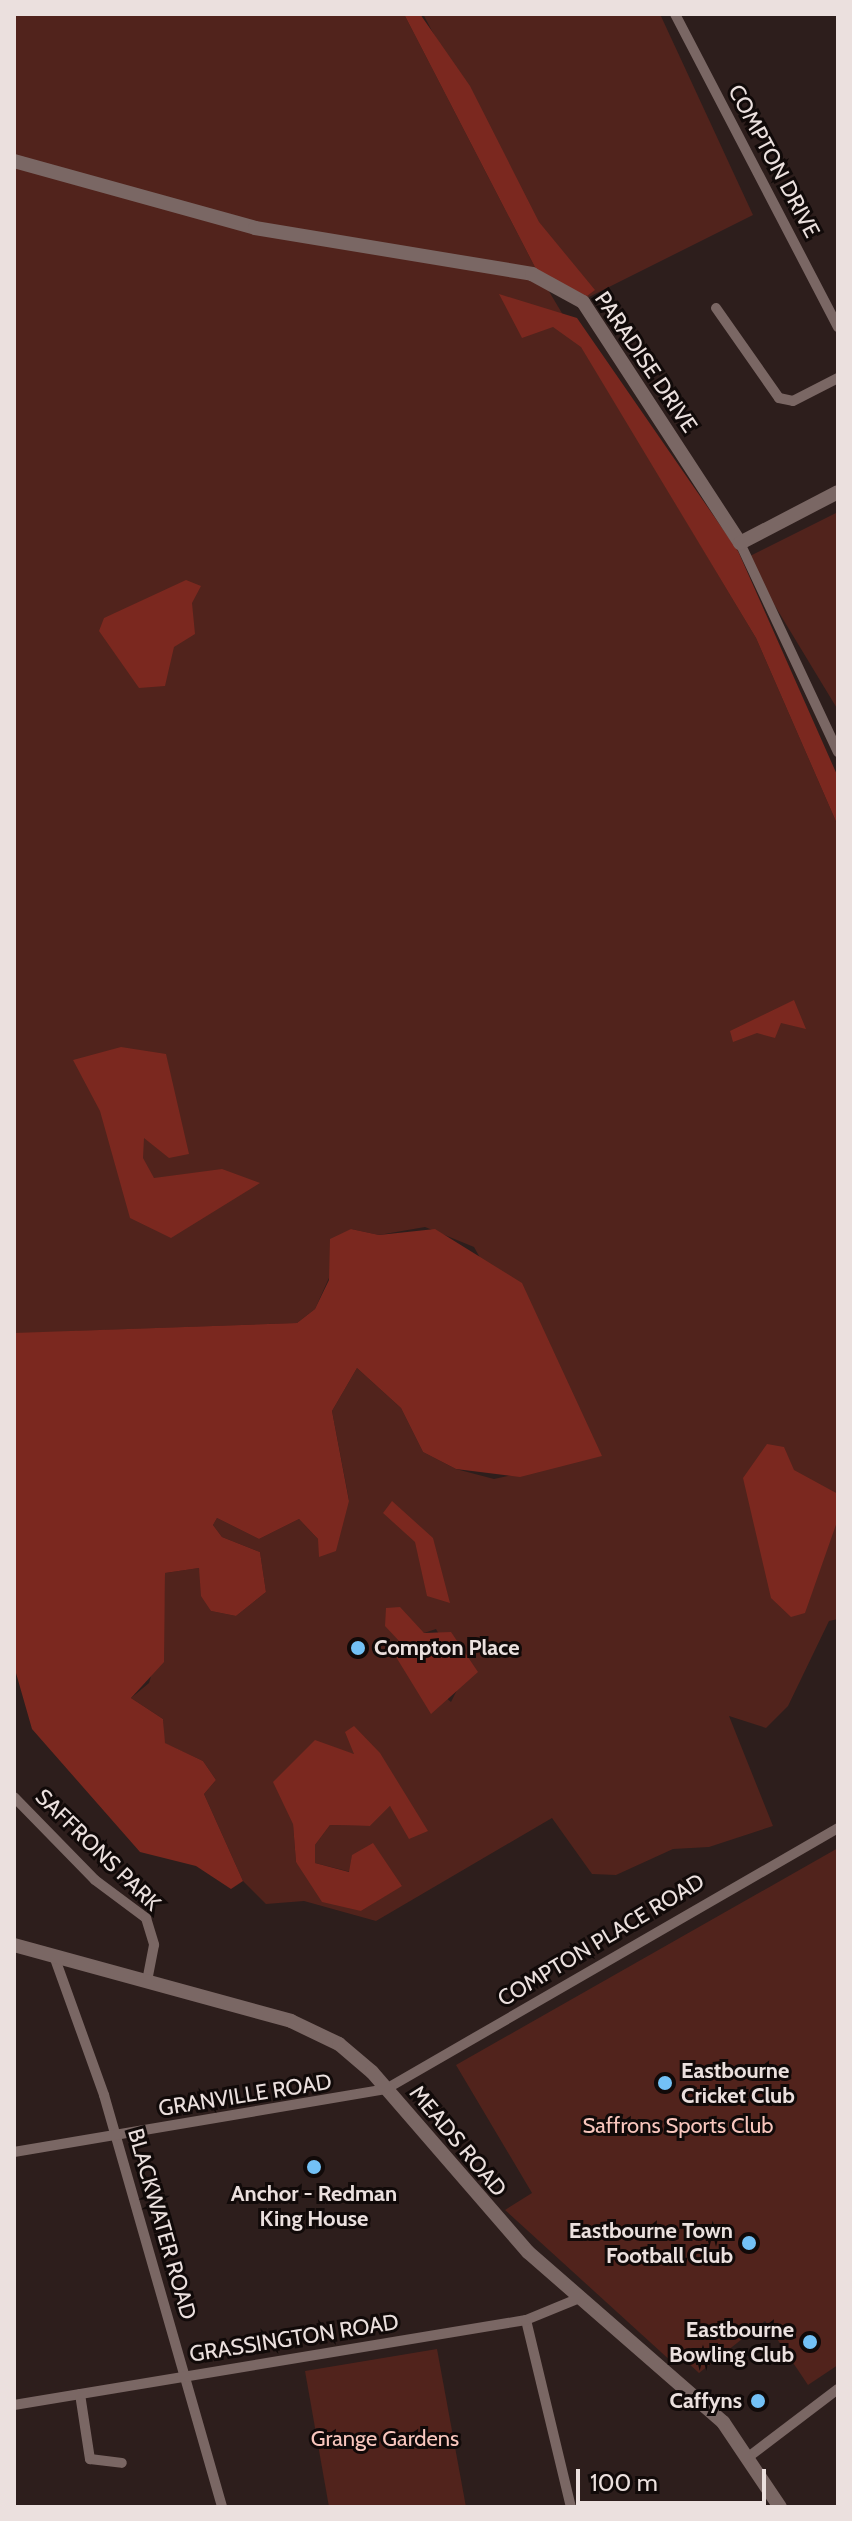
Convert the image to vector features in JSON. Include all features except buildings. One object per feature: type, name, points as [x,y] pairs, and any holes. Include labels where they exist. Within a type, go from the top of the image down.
[{"type":"street","name":"COMPTON DRIVE","points":[[675,14],[838,327]]},
{"type":"street","name":"PARADISE DRIVE","points":[[14,161],[255,228],[487,264],[560,287],[583,302],[740,543],[838,752]]},
{"type":"street","points":[[716,308],[779,398],[793,401],[838,378]]},
{"type":"street","points":[[740,543],[838,492]]},
{"type":"street","name":"SAFFRONS PARK","points":[[14,1797],[95,1880],[146,1918],[154,1945],[147,1980]]},
{"type":"street","name":"COMPTON PLACE ROAD","points":[[386,2089],[838,1828]]},
{"type":"street","name":"MEADS ROAD","points":[[14,1945],[291,2021],[339,2044],[386,2089],[486,2210],[577,2299],[706,2406],[751,2455],[780,2507]]},
{"type":"street","name":"BLACKWATER ROAD","points":[[54,1956],[116,2136],[222,2507]]},
{"type":"street","name":"GRANVILLE ROAD","points":[[14,2152],[386,2089]]},
{"type":"street","name":"GRASSINGTON ROAD","points":[[14,2405],[526,2320],[577,2299]]},
{"type":"street","points":[[526,2320],[571,2507]]},
{"type":"street","points":[[751,2455],[838,2389]]},
{"type":"street","points":[[80,2394],[90,2459],[122,2463]]},
{"type":"green space","points":[[14,14],[404,14],[538,273],[756,638],[838,826],[838,1619],[829,1621],[788,1706],[766,1728],[729,1716],[773,1826],[709,1847],[673,1849],[616,1875],[592,1874],[552,1818],[376,1921],[304,1901],[266,1904],[243,1881],[204,1794],[216,1780],[203,1761],[164,1743],[163,1719],[131,1698],[149,1683],[163,1636],[165,1573],[199,1568],[211,1611],[236,1616],[266,1592],[260,1552],[222,1537],[213,1525],[217,1518],[259,1539],[299,1519],[318,1539],[349,1500],[332,1411],[357,1368],[401,1408],[423,1452],[456,1469],[494,1479],[591,1458],[474,1247],[425,1227],[379,1235],[351,1229],[315,1309],[297,1323],[76,1331],[62,1338],[14,1334]],"holes":[[[408,1623],[424,1633],[436,1629],[463,1678],[451,1702],[393,1653]],[[335,1750],[354,1754],[427,1830],[390,1806],[370,1826],[330,1825],[315,1845],[315,1863],[402,1885],[361,1911],[296,1862],[293,1824]]]},
{"type":"green space","points":[[423,14],[660,14],[753,215],[577,303]]},
{"type":"green space","points":[[838,512],[838,710],[746,558]]},
{"type":"green space","name":"Saffrons Sports Club","points":[[838,1848],[838,2365],[808,2385],[765,2321],[699,2373],[686,2361],[673,2363],[505,2210],[532,2193],[456,2065]]},
{"type":"green space","name":"Grange Gardens","points":[[437,2349],[466,2507],[329,2507],[305,2371]]},
{"type":"shaded area","points":[[404,14],[420,14],[470,86],[539,222],[595,290],[587,296],[538,273]]},
{"type":"shaded area","points":[[499,294],[577,318],[738,551],[838,777],[838,826],[756,638],[581,347],[553,327],[522,338]]},
{"type":"shaded area","points":[[186,580],[201,586],[192,603],[195,634],[174,647],[165,686],[139,688],[99,631],[104,618]]},
{"type":"shaded area","points":[[794,1000],[806,1029],[781,1023],[775,1038],[757,1033],[733,1042],[730,1031]]},
{"type":"shaded area","points":[[121,1047],[166,1054],[189,1154],[169,1158],[144,1138],[143,1158],[154,1178],[222,1169],[260,1183],[171,1238],[130,1218],[100,1111],[73,1060]]},
{"type":"shaded area","points":[[351,1229],[379,1235],[435,1229],[522,1283],[602,1456],[520,1477],[456,1469],[423,1452],[401,1408],[357,1368],[332,1411],[349,1501],[336,1551],[319,1557],[318,1539],[299,1519],[259,1539],[217,1518],[213,1525],[222,1537],[260,1552],[266,1592],[236,1616],[211,1611],[201,1596],[199,1568],[165,1573],[164,1662],[131,1698],[163,1719],[165,1743],[203,1761],[216,1780],[204,1794],[243,1881],[231,1889],[196,1866],[140,1852],[32,1729],[14,1666],[14,1333],[297,1323],[315,1309],[329,1280],[330,1239]]},
{"type":"shaded area","points":[[767,1444],[784,1447],[794,1470],[838,1494],[838,1519],[805,1613],[791,1617],[771,1598],[743,1478]]},
{"type":"shaded area","points":[[392,1501],[433,1538],[450,1603],[427,1596],[415,1542],[383,1513]]},
{"type":"shaded area","points":[[400,1607],[424,1633],[451,1632],[478,1672],[431,1714],[393,1652],[400,1642],[385,1626],[386,1608]]},
{"type":"shaded area","points":[[354,1726],[380,1753],[428,1831],[409,1839],[390,1806],[370,1826],[330,1825],[315,1845],[315,1863],[349,1872],[352,1855],[373,1843],[402,1886],[361,1911],[322,1902],[296,1862],[293,1824],[273,1782],[315,1740],[354,1754],[345,1732]]},
{"type":"place","name":"Compton Place","points":[[358,1648]]},
{"type":"place","name":"Eastbourne Cricket Club","points":[[665,2083]]},
{"type":"place","name":"Anchor - Redman King House","points":[[314,2167]]},
{"type":"place","name":"Eastbourne Town Football Club","points":[[749,2243]]},
{"type":"place","name":"Eastbourne Bowling Club","points":[[810,2342]]},
{"type":"place","name":"Caffyns","points":[[758,2401]]}]
